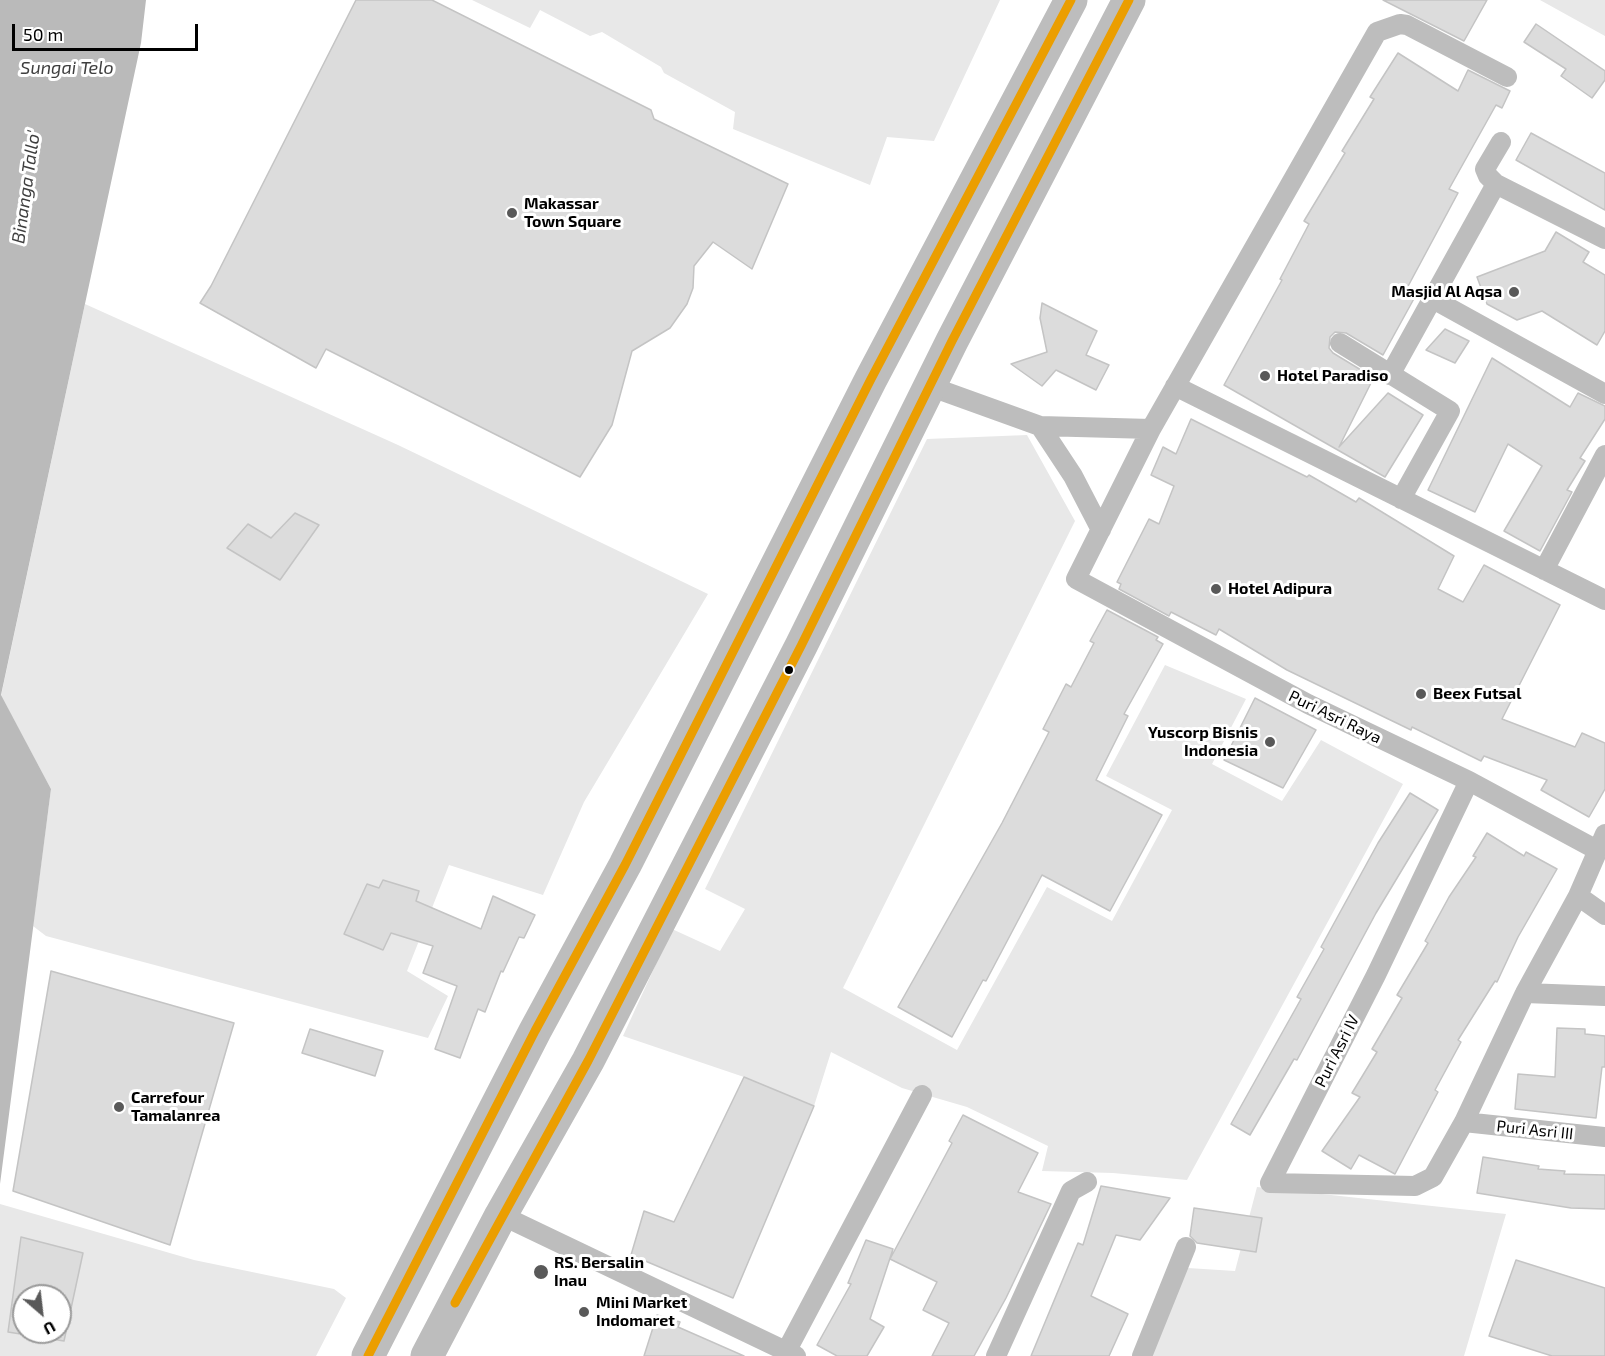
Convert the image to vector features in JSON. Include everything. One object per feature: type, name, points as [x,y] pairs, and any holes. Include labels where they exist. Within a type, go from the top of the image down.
[{"type":"highway","points":[[368,1356],[534,1031],[625,865],[852,417],[1071,0]]},
{"type":"highway","points":[[427,1356],[501,1215],[594,1050],[806,636],[929,386],[1129,0]]},
{"type":"street","points":[[1101,530],[1151,429],[1377,32],[1400,24],[1407,25],[1507,77]]},
{"type":"street","points":[[1501,142],[1485,169],[1490,179],[1605,239]]},
{"type":"street","points":[[1390,375],[1496,184]]},
{"type":"street","points":[[1433,299],[1605,394]]},
{"type":"street","points":[[1340,342],[1450,411],[1401,499]]},
{"type":"street","points":[[929,386],[1040,426],[1151,429]]},
{"type":"street","points":[[1175,386],[1605,600]]},
{"type":"street","points":[[1040,426],[1073,476],[1101,530]]},
{"type":"street","points":[[1544,570],[1605,455]]},
{"type":"street","name":"Puri Asri Raya","points":[[1101,530],[1076,579],[1308,704],[1601,842]]},
{"type":"street","name":"Puri Asri IV","points":[[1464,1122],[1433,1177],[1421,1185],[1270,1183],[1376,975],[1468,781]]},
{"type":"street","points":[[1464,1122],[1525,993],[1578,896],[1601,842]]},
{"type":"street","points":[[1578,896],[1605,915]]},
{"type":"street","points":[[1525,993],[1605,996]]},
{"type":"street","points":[[501,1215],[792,1353],[922,1095]]},
{"type":"street","name":"Puri Asri III","points":[[1464,1122],[1605,1137]]},
{"type":"street","points":[[996,1356],[1071,1191],[1087,1182]]},
{"type":"street","points":[[1142,1356],[1186,1247]]},
{"type":"shaded area","points":[[472,0],[1000,0],[934,141],[887,137],[870,185],[733,129],[735,112],[664,73],[661,67],[602,32],[590,36],[540,10],[530,28]]},
{"type":"shaded area","points":[[1540,0],[1605,0],[1605,36]]},
{"type":"shaded area","points":[[85,304],[398,445],[708,594],[584,802],[543,895],[449,865],[407,971],[448,996],[428,1038],[46,936],[33,926],[51,789],[1,696]]},
{"type":"shaded area","points":[[1027,435],[1075,521],[843,988],[957,1050],[1047,887],[1112,921],[1172,810],[1106,776],[1165,665],[1246,699],[1212,764],[1282,801],[1321,740],[1403,784],[1187,1180],[1113,1173],[1042,1171],[1048,1146],[967,1107],[902,1088],[831,1052],[814,1106],[744,1077],[623,1036],[672,929],[720,951],[745,909],[705,889],[927,439]]},
{"type":"shaded area","points":[[1257,1187],[1506,1214],[1464,1356],[1137,1356],[1172,1267],[1235,1271]]},
{"type":"shaded area","points":[[0,1204],[194,1260],[334,1289],[346,1298],[316,1356],[0,1356]]},
{"type":"water","name":"Sungai Telo","points":[[0,0],[146,0],[141,43],[1,695],[51,789],[0,1184]]},
{"type":"building","name":"Makassar Town Square","points":[[356,0],[432,0],[651,110],[654,119],[788,184],[752,269],[713,242],[694,266],[693,288],[687,304],[670,328],[632,351],[612,425],[580,477],[326,349],[316,368],[200,303],[211,286]]},
{"type":"building","points":[[1383,0],[1487,0],[1464,41]]},
{"type":"building","points":[[1536,24],[1605,71],[1605,80],[1592,98],[1561,76],[1566,69],[1524,42]]},
{"type":"building","points":[[1398,53],[1458,91],[1468,70],[1510,91],[1502,108],[1496,105],[1449,189],[1458,193],[1406,290],[1416,295],[1383,355],[1346,333],[1335,332],[1330,337],[1329,348],[1333,353],[1371,376],[1368,382],[1371,383],[1339,447],[1388,393],[1423,415],[1385,477],[1224,385],[1282,280],[1280,279],[1309,224],[1304,221],[1345,153],[1342,151],[1374,99],[1370,97]]},
{"type":"building","points":[[1531,133],[1605,173],[1605,210],[1516,160]]},
{"type":"building","points":[[1556,232],[1589,252],[1583,262],[1605,275],[1605,331],[1597,345],[1542,311],[1517,320],[1487,304],[1477,277],[1545,251]]},
{"type":"building","points":[[1042,303],[1097,331],[1086,355],[1109,365],[1096,390],[1056,370],[1042,386],[1011,364],[1047,352],[1040,318]]},
{"type":"building","points":[[1445,329],[1469,341],[1455,363],[1426,350]]},
{"type":"building","points":[[1492,358],[1570,407],[1578,393],[1605,406],[1605,419],[1580,458],[1585,461],[1567,490],[1572,492],[1540,551],[1504,531],[1542,466],[1508,444],[1475,512],[1428,490]]},
{"type":"building","points":[[1191,419],[1307,477],[1309,475],[1356,502],[1359,498],[1454,556],[1438,589],[1463,602],[1484,565],[1560,605],[1502,719],[1575,747],[1582,733],[1605,743],[1605,789],[1589,817],[1541,790],[1547,780],[1484,756],[1481,761],[1412,727],[1411,730],[1287,670],[1219,629],[1216,635],[1171,612],[1169,616],[1119,589],[1121,584],[1117,582],[1149,519],[1159,524],[1174,486],[1151,475],[1163,447],[1176,454]]},
{"type":"building","points":[[295,513],[319,525],[280,580],[227,548],[248,524],[271,538]]},
{"type":"building","points":[[1107,610],[1158,637],[1156,640],[1163,644],[1124,714],[1128,716],[1096,780],[1162,815],[1110,911],[1042,875],[986,981],[983,980],[952,1037],[898,1007],[1002,823],[1049,732],[1043,729],[1066,684],[1071,687],[1094,643],[1090,641]]},
{"type":"building","points":[[1255,698],[1316,730],[1283,788],[1224,760]]},
{"type":"building","points":[[1410,793],[1438,810],[1376,913],[1297,1060],[1294,1059],[1250,1135],[1231,1124],[1301,999],[1297,997],[1324,949],[1321,947],[1378,843]]},
{"type":"building","points":[[1487,833],[1524,856],[1526,852],[1557,869],[1518,937],[1497,982],[1495,981],[1458,1040],[1461,1042],[1435,1090],[1438,1092],[1395,1174],[1359,1155],[1351,1169],[1322,1151],[1360,1097],[1352,1093],[1377,1052],[1372,1049],[1402,998],[1397,995],[1428,943],[1425,941],[1449,897],[1476,857],[1473,856]]},
{"type":"building","points":[[383,880],[419,891],[416,901],[481,929],[493,896],[535,915],[524,938],[519,937],[503,972],[501,971],[485,1012],[478,1009],[460,1058],[435,1049],[457,986],[423,973],[433,946],[391,933],[383,950],[344,934],[367,884],[379,888]]},
{"type":"building","name":"Carrefour Tamalanrea","points":[[51,971],[234,1023],[170,1245],[13,1191]]},
{"type":"building","points":[[1557,1028],[1585,1029],[1585,1034],[1605,1036],[1605,1067],[1602,1067],[1596,1118],[1515,1109],[1518,1074],[1555,1077]]},
{"type":"building","points":[[310,1029],[383,1051],[375,1076],[302,1053]]},
{"type":"building","points":[[744,1077],[814,1106],[733,1298],[631,1255],[644,1211],[674,1222]]},
{"type":"building","points":[[963,1115],[1038,1153],[1018,1192],[1051,1204],[1006,1298],[974,1356],[932,1356],[949,1323],[923,1310],[937,1282],[890,1259],[952,1143],[949,1141]]},
{"type":"building","points":[[1483,1157],[1539,1166],[1538,1169],[1565,1171],[1564,1174],[1605,1175],[1605,1209],[1571,1208],[1477,1193]]},
{"type":"building","points":[[1101,1186],[1170,1198],[1140,1240],[1116,1235],[1091,1296],[1128,1314],[1109,1356],[1031,1356],[1078,1243],[1083,1245]]},
{"type":"building","points":[[1194,1208],[1262,1218],[1256,1252],[1197,1243],[1190,1236]]},
{"type":"building","points":[[21,1237],[83,1253],[72,1304],[72,1284],[15,1284]]},
{"type":"building","points":[[866,1240],[893,1249],[870,1319],[884,1327],[867,1356],[837,1356],[817,1345],[851,1284],[848,1283]]},
{"type":"building","points":[[1516,1260],[1605,1288],[1605,1356],[1552,1356],[1489,1336]]},
{"type":"building","points":[[12,1303],[12,1333],[8,1332]]},
{"type":"building","points":[[657,1315],[680,1322],[678,1327],[744,1356],[644,1356]]},
{"type":"transit line","points":[[368,1356],[535,1031],[625,865],[871,379],[1071,0]]},
{"type":"transit line","points":[[455,1303],[588,1061],[801,646],[952,341],[1129,0]]},
{"type":"place","name":"Makassar Town Square","points":[[512,213]]},
{"type":"place","name":"Masjid Al Aqsa","points":[[1514,292]]},
{"type":"place","name":"Hotel Paradiso","points":[[1265,376]]},
{"type":"place","name":"Hotel Adipura","points":[[1216,589]]},
{"type":"place","name":"Beex Futsal","points":[[1421,694]]},
{"type":"place","name":"Yuscorp Bisnis Indonesia","points":[[1270,742]]},
{"type":"place","name":"Carrefour Tamalanrea","points":[[119,1107]]},
{"type":"place","name":"RS. Bersalin Inau","points":[[541,1272]]},
{"type":"place","name":"Mini Market Indomaret","points":[[584,1312]]},
{"type":"water label","name":"Binanga Tallo'","points":[[26,187]]}]
